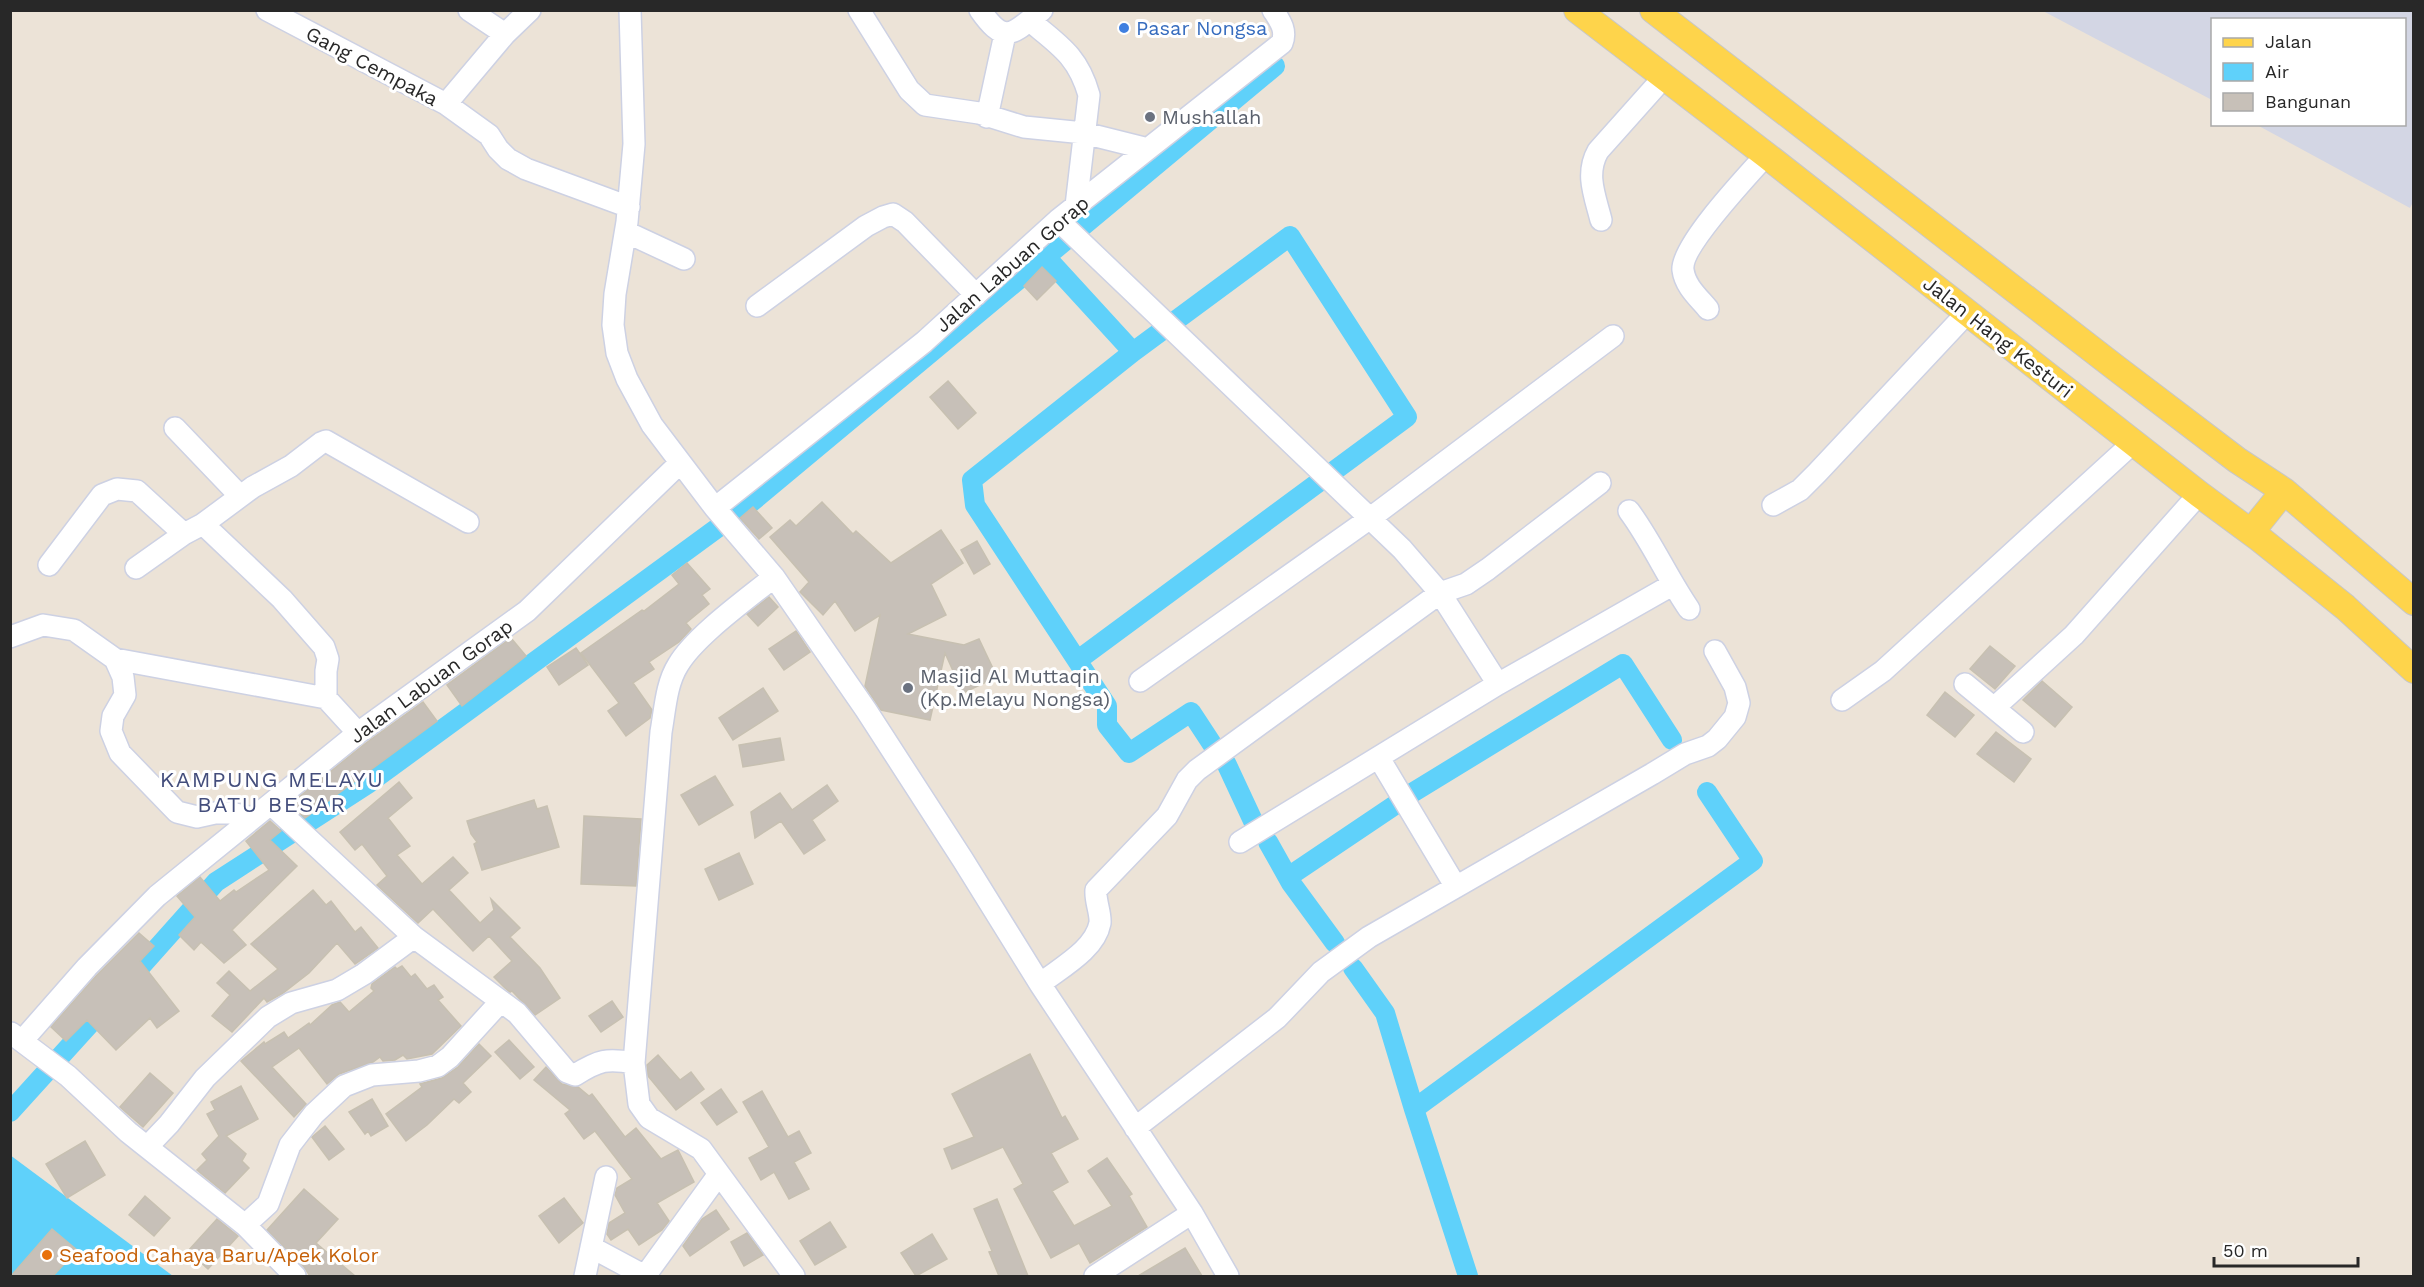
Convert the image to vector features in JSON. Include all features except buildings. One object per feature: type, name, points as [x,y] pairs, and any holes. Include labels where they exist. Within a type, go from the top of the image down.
[{"type":"main road","name":"Jalan Hang Kesturi","points":[[1577,10],[1766,154],[2199,494],[2251,532],[2345,607],[2414,670]]},
{"type":"main road","points":[[1653,10],[2116,369],[2237,460],[2284,491],[2414,602]]},
{"type":"main road","points":[[2251,532],[2284,491]]},
{"type":"street","name":"Gang Cempaka","points":[[267,10],[446,104],[489,135],[508,159],[526,170],[629,207]]},
{"type":"street","points":[[470,10],[505,34]]},
{"type":"street","points":[[446,104],[505,34],[530,10]]},
{"type":"street","points":[[630,10],[634,144],[629,207],[615,294],[613,325],[617,353],[627,379],[652,425],[680,464],[774,577],[866,710],[1040,984],[1192,1213],[1228,1276]]},
{"type":"street","points":[[859,10],[909,90],[925,105],[979,113],[1024,127],[1084,133],[1148,149]]},
{"type":"street","points":[[980,10],[997,31],[1005,34],[1019,29],[1036,16],[1072,56],[1084,77],[1089,95],[1076,206]]},
{"type":"street","name":"Jalan Labuan Gorap","points":[[717,511],[924,342],[1062,223],[1076,206],[1282,43],[1285,35],[1273,10]]},
{"type":"street","points":[[987,117],[1005,34]]},
{"type":"street","points":[[1601,220],[1590,177],[1592,161],[1598,150],[1664,76]]},
{"type":"street","points":[[1708,309],[1687,283],[1683,259],[1695,239],[1766,154]]},
{"type":"street","points":[[757,306],[866,226],[893,214],[905,222],[976,295]]},
{"type":"street","points":[[1062,223],[1402,549],[1440,593],[1498,684]]},
{"type":"street","points":[[626,232],[684,259]]},
{"type":"street","points":[[1773,505],[1800,490],[1812,479],[1967,313]]},
{"type":"street","points":[[1140,681],[1369,519],[1613,336]]},
{"type":"street","points":[[175,428],[240,496]]},
{"type":"street","points":[[136,568],[240,496],[291,466],[326,441],[468,522]]},
{"type":"street","points":[[1842,700],[1883,671],[2134,442]]},
{"type":"street","name":"Jalan Labuan Gorap","points":[[23,1042],[87,967],[157,896],[253,818],[279,811],[358,733],[527,611],[680,464]]},
{"type":"street","points":[[1040,984],[1089,945],[1100,921],[1096,890],[1167,816],[1187,780],[1197,770],[1440,593],[1466,584],[1488,569],[1600,483]]},
{"type":"street","points":[[48,565],[102,495],[117,489],[137,491],[193,529],[282,599],[324,647],[328,659],[326,698]]},
{"type":"street","points":[[1995,707],[2074,635],[2199,494]]},
{"type":"street","points":[[1629,511],[1649,539],[1672,585],[1689,609]]},
{"type":"street","points":[[774,577],[691,648],[678,664],[667,691],[660,744],[634,1063],[639,1104],[649,1118],[701,1149],[794,1276]]},
{"type":"street","points":[[1240,842],[1498,684],[1672,585]]},
{"type":"street","points":[[10,637],[43,625],[74,630],[115,659],[326,698],[358,733]]},
{"type":"street","points":[[1135,1128],[1277,1018],[1321,972],[1369,938],[1674,760],[1708,746],[1717,739],[1735,717],[1739,704],[1735,687],[1715,651]]},
{"type":"street","points":[[115,659],[123,676],[125,695],[113,716],[111,731],[120,753],[177,812],[197,817],[215,813],[231,813],[253,818]]},
{"type":"street","points":[[1965,684],[2023,732]]},
{"type":"street","points":[[1379,758],[1456,887]]},
{"type":"street","points":[[279,811],[414,937],[517,1013],[567,1072],[575,1074],[597,1061],[614,1059],[634,1063]]},
{"type":"street","points":[[148,1146],[169,1124],[205,1078],[268,1017],[291,1003],[337,990],[364,974],[414,937]]},
{"type":"street","points":[[245,1225],[268,1204],[290,1145],[314,1114],[344,1086],[372,1075],[419,1071],[438,1066],[450,1057],[501,1001]]},
{"type":"street","points":[[23,1042],[68,1076],[128,1132],[245,1225],[295,1276]]},
{"type":"street","points":[[591,1247],[645,1276],[718,1174]]},
{"type":"street","points":[[585,1276],[606,1177]]},
{"type":"street","points":[[1095,1276],[1192,1213]]},
{"type":"shaded area","points":[[2043,11],[2413,11],[2413,202],[2410,208],[2259,126],[2406,126],[2406,18],[2211,18],[2211,99]]},
{"type":"water","points":[[10,1155],[173,1276],[11,1276]]},
{"type":"waterway","points":[[126,983],[216,882],[369,783],[742,510],[1275,66]]},
{"type":"waterway","points":[[1078,660],[1407,417],[1290,236],[1133,352]]},
{"type":"waterway","points":[[1046,257],[1133,352],[972,480],[975,505],[1107,706],[1107,725],[1129,753],[1191,712],[1212,744]]},
{"type":"waterway","points":[[1412,793],[1623,664],[1672,740]]},
{"type":"waterway","points":[[1227,765],[1254,823]]},
{"type":"waterway","points":[[1414,1109],[1753,861],[1707,792]]},
{"type":"waterway","points":[[1288,877],[1395,805]]},
{"type":"waterway","points":[[1268,842],[1291,883],[1335,943]]},
{"type":"waterway","points":[[1353,968],[1385,1013],[1468,1276]]},
{"type":"waterway","points":[[10,1112],[107,1005]]},
{"type":"place","name":"Pasar Nongsa","points":[[1124,28]]},
{"type":"place","name":"Mushallah","points":[[1150,117]]},
{"type":"place","name":"Masjid Al Muttaqin (Kp.Melayu Nongsa)","points":[[908,688]]},
{"type":"place","name":"Seafood Cahaya Baru/Apek Kolor","points":[[47,1255]]},
{"type":"district","name":"KAMPUNG MELAYU BATU BESAR","points":[[272,792]]}]
